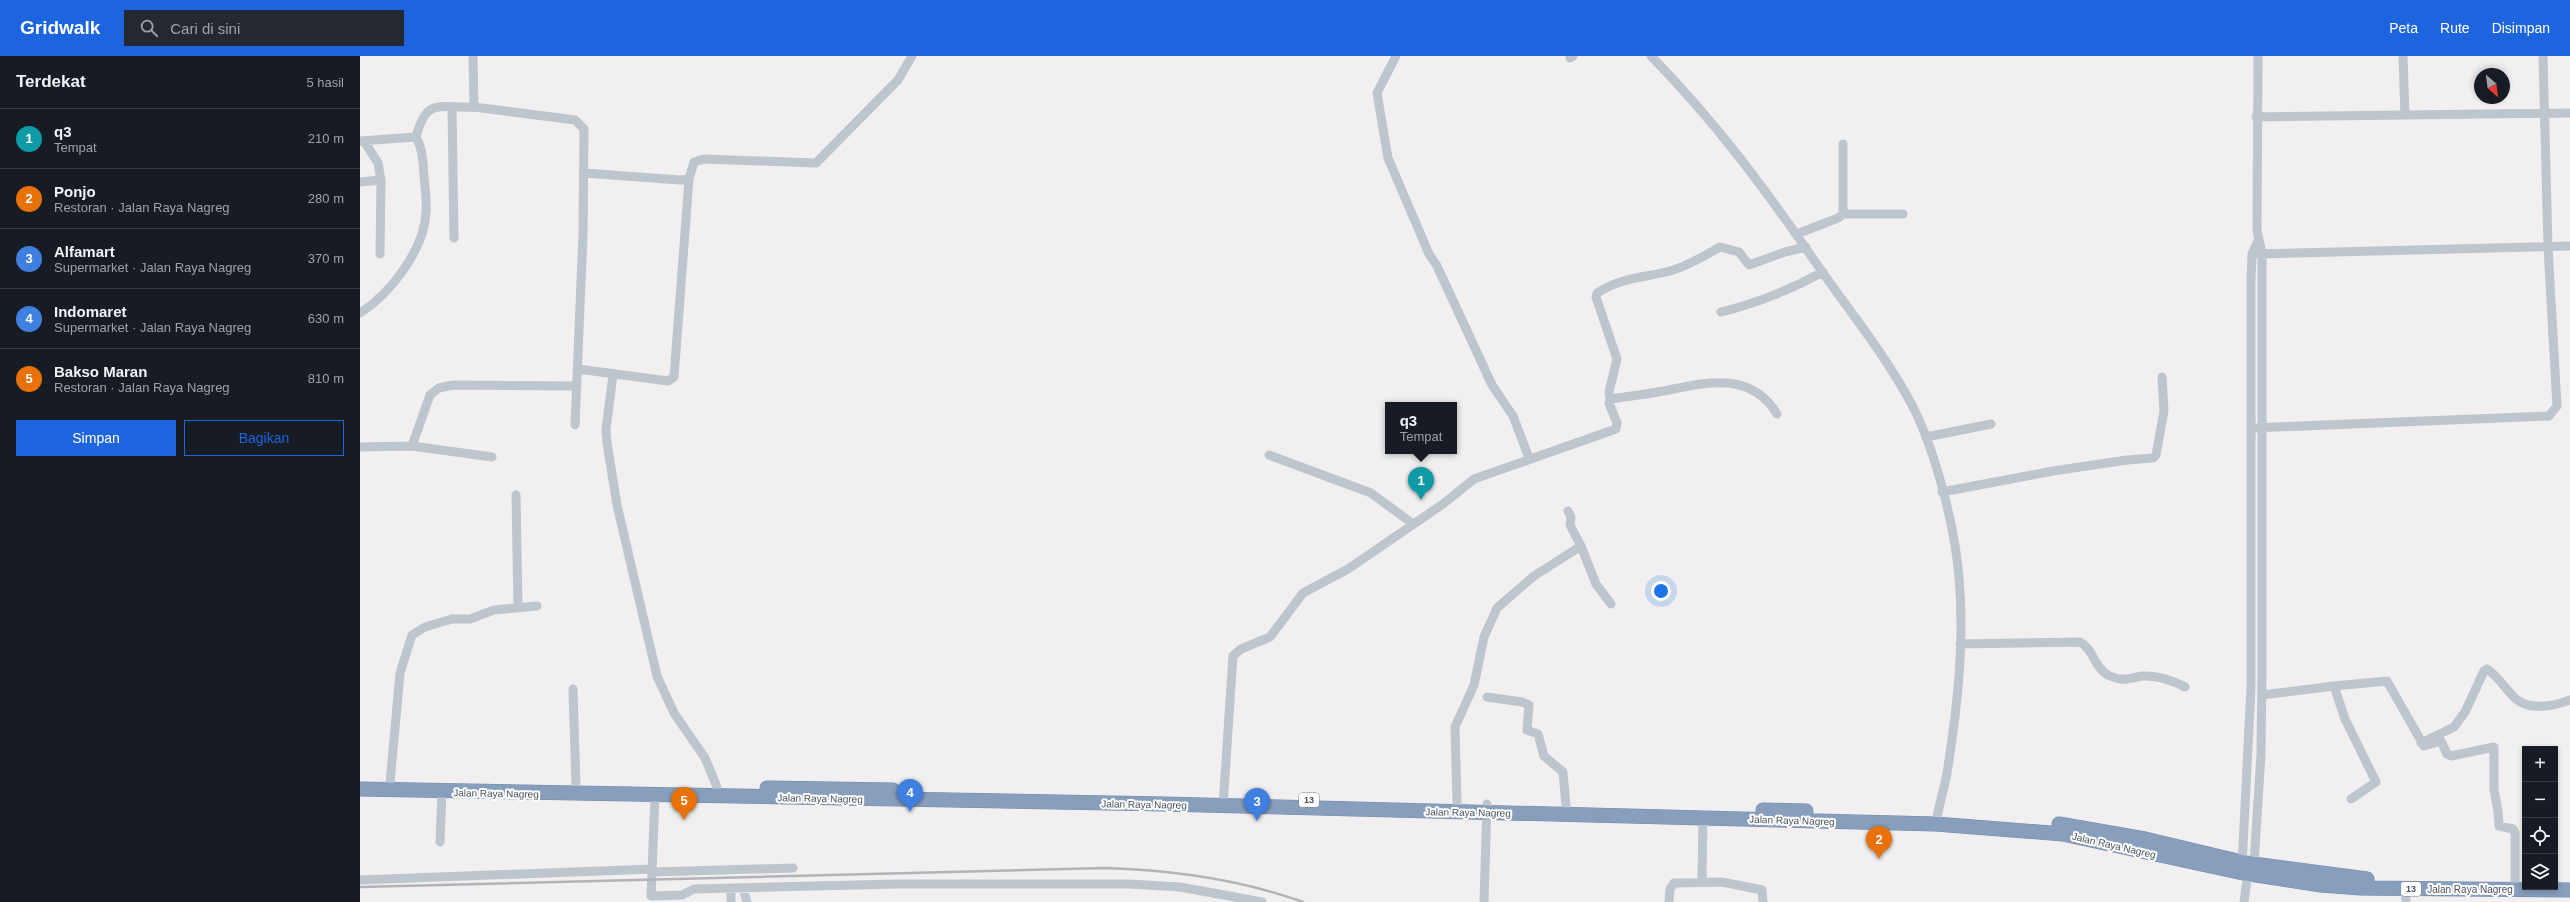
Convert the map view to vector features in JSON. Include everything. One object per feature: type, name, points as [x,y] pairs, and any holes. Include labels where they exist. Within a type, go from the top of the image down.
[{"type":"highway","name":"Jalan Raya Nagreg","points":[[360,782],[717,787],[1487,808],[1703,817],[1937,820]]},
{"type":"highway","name":"Jalan Raya Nagreg","points":[[360,789],[655,796],[1457,804],[1487,808],[1566,806],[1937,820],[2063,834],[2321,885],[2406,895],[2570,890]]},
{"type":"highway","name":"Jalan Raya Nagreg","points":[[2248,871],[2356,879],[2520,881]]},
{"type":"highway","points":[[2558,880],[2570,880]]},
{"type":"street","points":[[473,56],[474,107]]},
{"type":"street","points":[[578,369],[613,375],[668,381],[675,374],[689,179],[694,162],[704,159],[816,163],[898,80],[912,56]]},
{"type":"street","points":[[1396,56],[1377,90],[1388,158],[1429,254],[1437,266],[1492,385],[1513,416],[1529,458]]},
{"type":"street","points":[[1651,56],[1722,133],[1797,234],[1878,350],[1912,406],[1926,437],[1942,492],[1959,577],[1960,644],[1951,741],[1937,820]]},
{"type":"street","points":[[2248,871],[2251,710],[2252,428],[2258,241],[2256,117],[2258,56]]},
{"type":"street","points":[[2403,56],[2405,115]]},
{"type":"street","points":[[2252,428],[2549,416],[2557,406],[2548,247],[2543,56]]},
{"type":"street","points":[[360,313],[372,305],[399,277],[424,225],[425,189],[420,148],[416,137],[420,122],[426,112],[437,107],[474,107],[575,120],[584,129],[584,173],[575,425]]},
{"type":"street","points":[[452,107],[454,238]]},
{"type":"street","points":[[2256,117],[2570,113]]},
{"type":"street","points":[[362,141],[416,137]]},
{"type":"street","points":[[362,141],[378,163],[381,180],[380,254]]},
{"type":"street","points":[[1843,144],[1843,214]]},
{"type":"street","points":[[584,173],[689,179]]},
{"type":"street","points":[[360,182],[381,180]]},
{"type":"street","points":[[1797,234],[1838,218],[1843,214],[1903,214]]},
{"type":"street","points":[[2257,254],[2570,246]]},
{"type":"street","points":[[1223,801],[1233,656],[1241,649],[1270,637],[1303,593],[1348,569],[1474,479],[1529,458],[1616,429],[1618,425],[1609,404],[1616,359],[1596,297],[1597,293],[1623,279],[1674,269],[1698,260],[1720,247],[1739,252],[1749,265],[1784,252],[1806,247]]},
{"type":"street","points":[[2244,902],[2262,711],[2261,427],[2257,254]]},
{"type":"street","points":[[1721,312],[1763,300],[1823,272]]},
{"type":"street","points":[[613,375],[606,429],[607,443],[617,505],[657,676],[674,713],[705,758],[717,787]]},
{"type":"street","points":[[1942,492],[2060,470],[2153,458],[2156,454],[2164,411],[2162,377]]},
{"type":"street","points":[[1610,400],[1698,382],[1731,384],[1747,387],[1763,395],[1777,414]]},
{"type":"street","points":[[412,446],[430,395],[439,388],[453,385],[577,386]]},
{"type":"street","points":[[1926,437],[1991,424]]},
{"type":"street","points":[[360,447],[412,446],[492,457]]},
{"type":"street","points":[[1269,455],[1340,480],[1351,488],[1371,493],[1413,524]]},
{"type":"street","points":[[516,494],[518,606]]},
{"type":"street","points":[[1568,511],[1571,517],[1570,525],[1581,546],[1596,584],[1611,604]]},
{"type":"street","points":[[1457,804],[1455,727],[1474,685],[1484,637],[1497,608],[1534,576],[1581,546]]},
{"type":"street","points":[[390,783],[400,673],[412,635],[440,622],[470,619],[494,610],[518,606],[537,606]]},
{"type":"street","points":[[1960,644],[2080,642],[2087,647],[2098,666],[2108,676],[2126,681],[2148,676],[2177,682],[2185,687]]},
{"type":"street","points":[[2421,743],[2454,727],[2465,712],[2482,675],[2487,669],[2517,700],[2528,704],[2550,706],[2570,700]]},
{"type":"street","points":[[2262,695],[2387,681],[2421,743],[2428,746],[2441,741],[2447,754],[2451,756],[2494,747],[2494,790],[2498,811],[2498,826],[2514,829],[2516,833],[2520,881]]},
{"type":"street","points":[[2334,686],[2345,719],[2376,782],[2351,799]]},
{"type":"street","points":[[573,689],[576,786]]},
{"type":"street","points":[[1487,697],[1522,702],[1530,706],[1527,730],[1538,734],[1544,756],[1562,770],[1566,806]]},
{"type":"street","points":[[2251,710],[2262,711]]},
{"type":"street","points":[[440,842],[442,792]]},
{"type":"street","points":[[655,796],[651,896],[664,899],[682,895],[694,889],[898,884],[1160,885],[1262,902]]},
{"type":"street","points":[[1484,902],[1487,808]]},
{"type":"street","points":[[1702,880],[1703,817]]},
{"type":"street","points":[[360,880],[653,870],[793,868]]},
{"type":"street","points":[[1669,902],[1672,885],[1702,880],[1730,883],[1762,890],[1763,902]]},
{"type":"street","points":[[744,888],[747,902]]},
{"type":"street","points":[[731,889],[731,902]]},
{"type":"railway","points":[[360,887],[1105,868],[1156,871],[1206,877],[1255,887],[1303,902]]},
{"type":"place","name":"q3","points":[[1421,500]]},
{"type":"place","name":"Indomaret","points":[[910,812]]},
{"type":"place","name":"Bakso Maran","points":[[684,820]]},
{"type":"place","name":"Alfamart","points":[[1257,821]]},
{"type":"place","name":"Ponjo","points":[[1879,859]]}]
